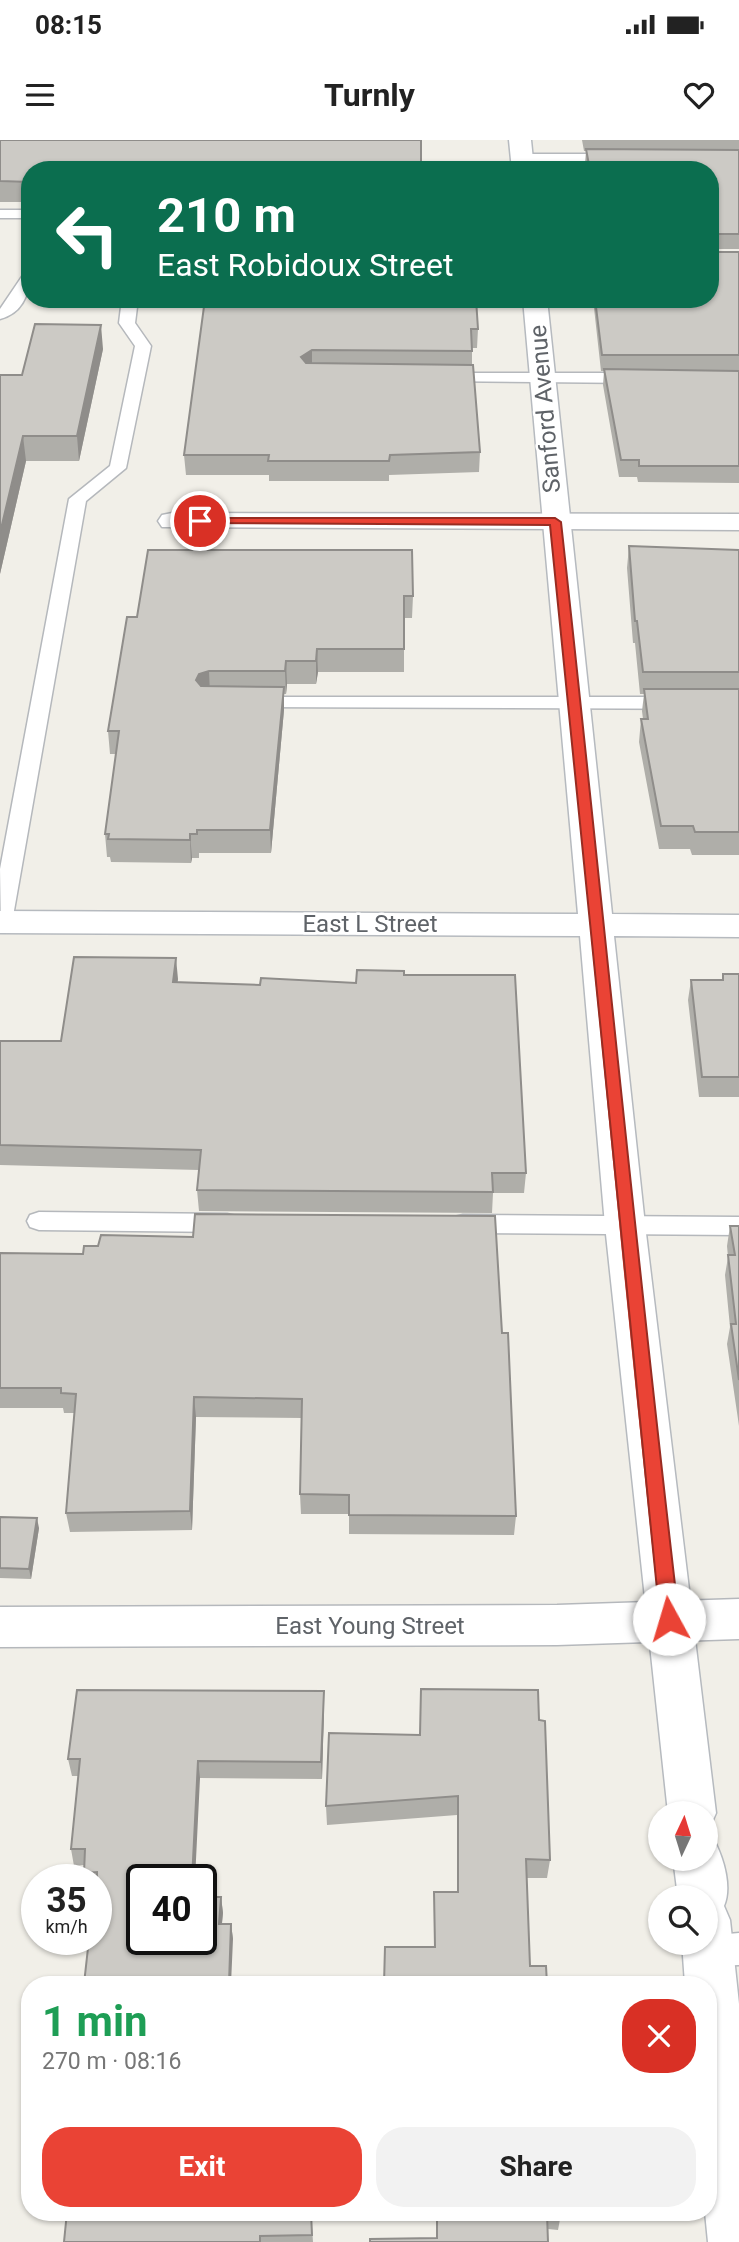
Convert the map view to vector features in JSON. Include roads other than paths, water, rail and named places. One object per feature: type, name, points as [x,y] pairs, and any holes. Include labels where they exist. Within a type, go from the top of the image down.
[{"type":"street","name":"Sanford Avenue","points":[[536,308],[555,522],[598,926],[625,1225],[691,1801]]},
{"type":"street","points":[[172,521],[739,522]]},
{"type":"street","name":"East L Street","points":[[0,922],[739,926]]},
{"type":"street","name":"East Young Street","points":[[0,1627],[557,1625],[669,1619],[739,1619]]},
{"type":"street","points":[[718,1939],[736,2242]]},
{"type":"lane","points":[[522,156],[630,158]]},
{"type":"lane","points":[[0,214],[21,214]]},
{"type":"lane","points":[[0,314],[9,312],[21,291]]},
{"type":"lane","points":[[0,922],[78,499],[118,468],[143,346],[127,323],[129,308]]},
{"type":"lane","points":[[420,377],[660,379]]},
{"type":"lane","points":[[236,703],[739,703]]},
{"type":"lane","points":[[39,1222],[248,1223]]},
{"type":"lane","points":[[444,1224],[739,1226]]}]
